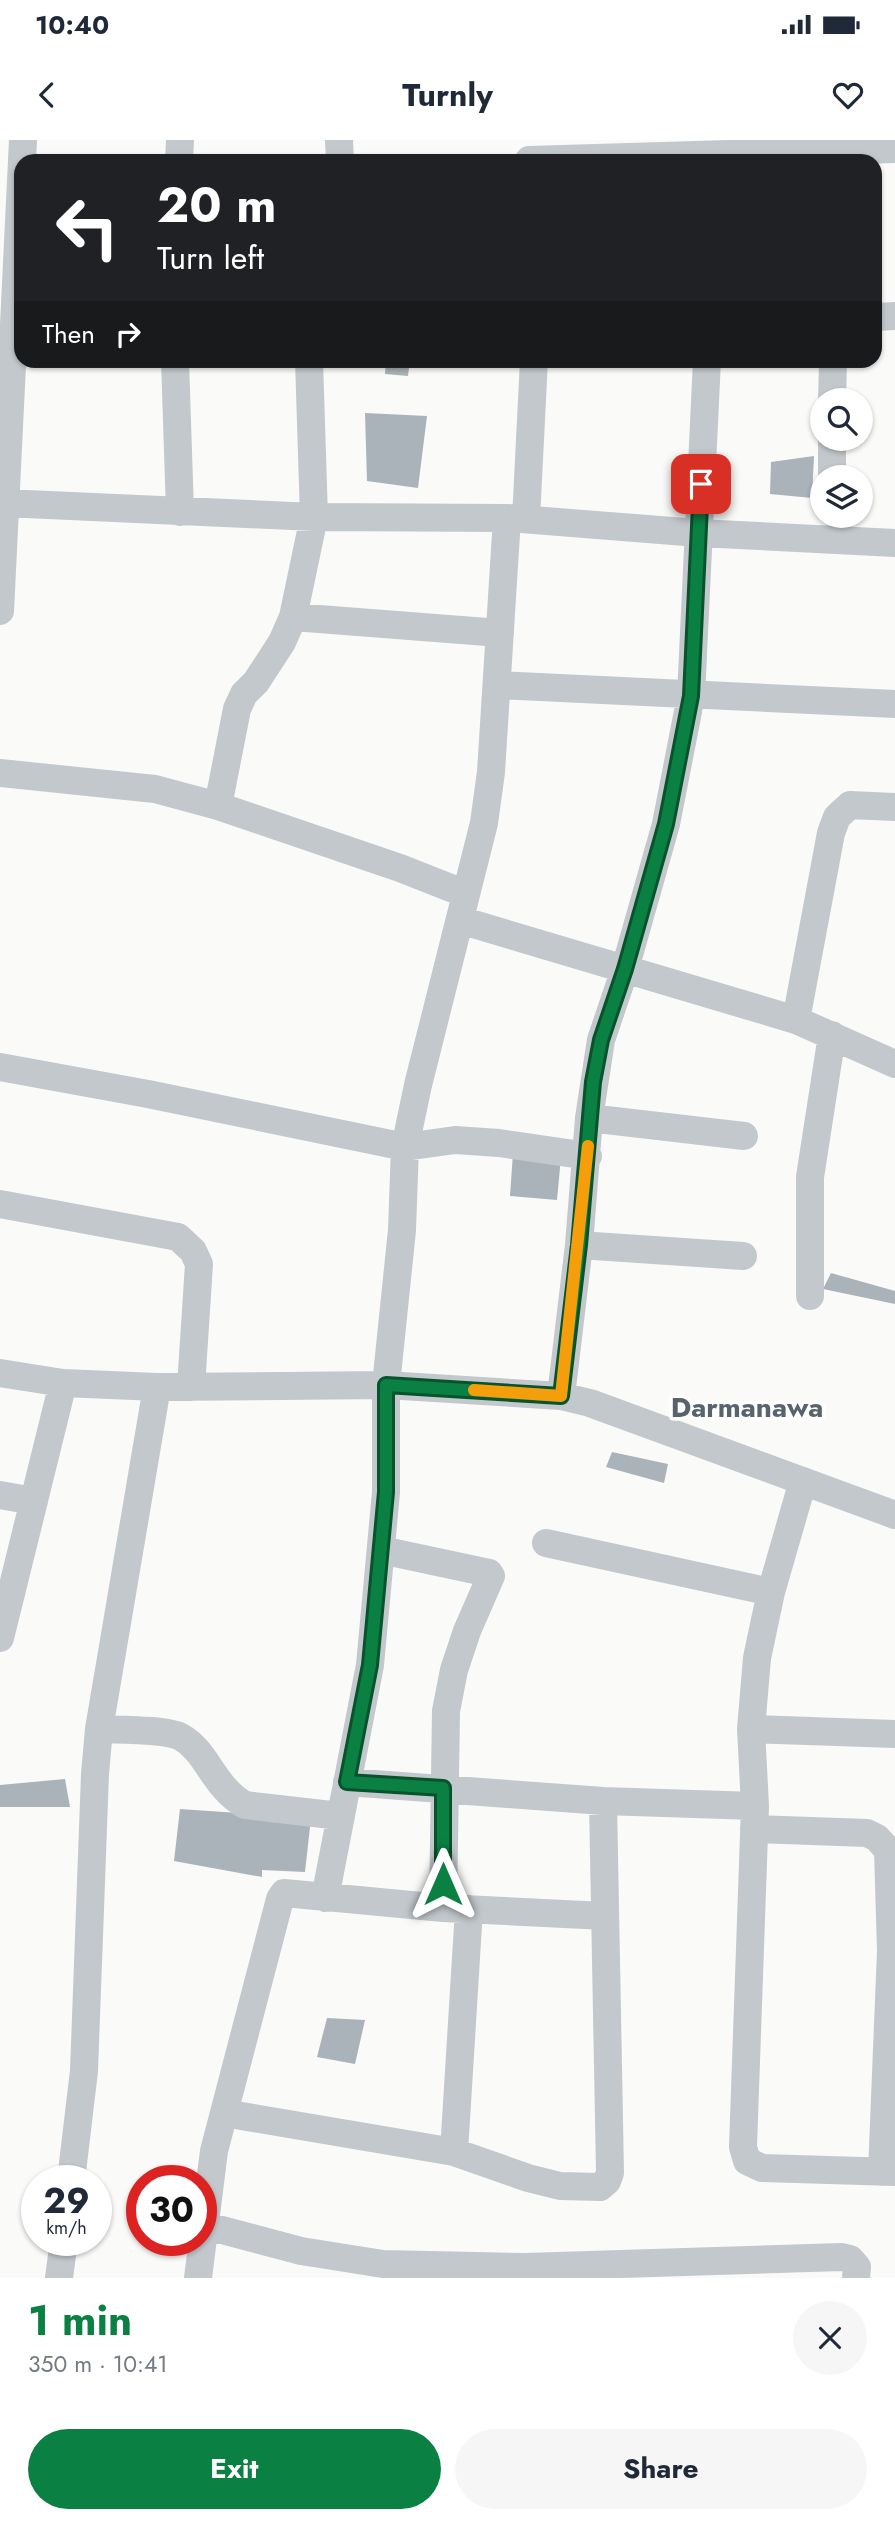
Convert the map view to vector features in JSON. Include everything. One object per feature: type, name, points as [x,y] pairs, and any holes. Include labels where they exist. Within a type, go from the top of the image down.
[{"type":"street","points":[[528,154],[659,148],[895,149]]},
{"type":"street","points":[[0,611],[4,503],[14,368]]},
{"type":"street","points":[[175,368],[180,512]]},
{"type":"street","points":[[218,806],[237,709],[244,694],[256,682],[282,642],[293,617],[314,517],[309,368]]},
{"type":"street","points":[[325,1898],[370,1665],[386,1492],[386,1385],[402,1230],[405,1147],[484,823],[491,772],[499,633],[517,519],[533,368]]},
{"type":"street","points":[[561,1396],[588,1156],[589,1118],[601,1040],[625,969],[666,824],[691,696],[707,368]]},
{"type":"street","points":[[832,368],[832,388]]},
{"type":"street","points":[[4,503],[314,517],[517,519],[698,533],[832,528],[895,543]]},
{"type":"street","points":[[293,617],[499,633]]},
{"type":"street","points":[[497,685],[895,705]]},
{"type":"street","points":[[0,773],[155,789],[218,806],[400,868],[463,907],[625,969],[796,1020],[895,1064]]},
{"type":"street","points":[[796,1020],[831,833],[837,817],[850,806],[895,807]]},
{"type":"street","points":[[810,1296],[810,1177],[832,1035]]},
{"type":"street","points":[[0,1067],[148,1094],[405,1147],[455,1140],[499,1143],[588,1156]]},
{"type":"street","points":[[589,1118],[744,1136]]},
{"type":"street","points":[[0,1204],[178,1237],[193,1251],[199,1264],[191,1387]]},
{"type":"street","points":[[579,1245],[743,1256]]},
{"type":"street","points":[[0,1373],[63,1383],[157,1387],[386,1385],[561,1396],[590,1403],[803,1481],[894,1510]]},
{"type":"street","points":[[0,1637],[63,1383]]},
{"type":"street","points":[[73,2165],[84,2071],[94,1774],[99,1729],[157,1387]]},
{"type":"street","points":[[347,1782],[603,1801],[755,1818],[867,1833],[877,1838],[888,1850],[892,1885],[889,2172],[762,2168],[747,2161],[743,2147],[755,1818],[751,1729],[757,1658],[771,1592],[803,1481]]},
{"type":"street","points":[[0,1495],[34,1501]]},
{"type":"street","points":[[546,1543],[771,1592]]},
{"type":"street","points":[[381,1550],[489,1573],[491,1576],[467,1631],[454,1670],[446,1711],[443,1788],[456,1909],[454,2152]]},
{"type":"street","points":[[99,1729],[180,1736],[194,1747],[231,1797],[245,1805],[341,1816]]},
{"type":"street","points":[[751,1729],[895,1734]]},
{"type":"street","points":[[223,2113],[454,2152],[528,2178],[560,2186],[600,2187],[607,2181],[610,2173],[603,1801]]},
{"type":"street","points":[[212,2165],[223,2113],[280,1899],[284,1893],[456,1909],[605,1916]]},
{"type":"street","points":[[217,2228],[301,2251],[383,2264],[525,2267],[842,2257],[850,2259],[857,2267],[856,2278]]},
{"type":"street","points":[[59,2278],[62,2256]]},
{"type":"street","points":[[198,2278],[200,2256]]},
{"type":"building","points":[[385,368],[409,368],[408,376],[385,374]]},
{"type":"building","points":[[365,413],[427,416],[418,488],[367,481]]},
{"type":"building","points":[[814,456],[814,465],[810,465],[810,498],[770,494],[771,462]]},
{"type":"building","points":[[513,1153],[561,1157],[557,1200],[510,1196]]},
{"type":"building","points":[[831,1273],[895,1291],[895,1304],[823,1289]]},
{"type":"building","points":[[612,1452],[668,1464],[664,1483],[606,1467]]},
{"type":"building","points":[[65,1779],[70,1807],[0,1807],[0,1785]]},
{"type":"building","points":[[180,1809],[311,1818],[305,1872],[262,1870],[262,1877],[174,1861]]},
{"type":"building","points":[[327,2018],[365,2020],[355,2064],[317,2057]]},
{"type":"slow traffic","points":[[474,1390],[561,1396],[588,1146]]},
{"type":"district","name":"Darmanawa","points":[[747,1407]]},
{"type":"route","points":[[443,1884],[443,1788],[347,1782],[370,1665],[386,1492],[386,1385],[561,1396],[579,1245],[593,1082],[601,1040],[625,969],[666,824],[691,696],[701,484]]}]
